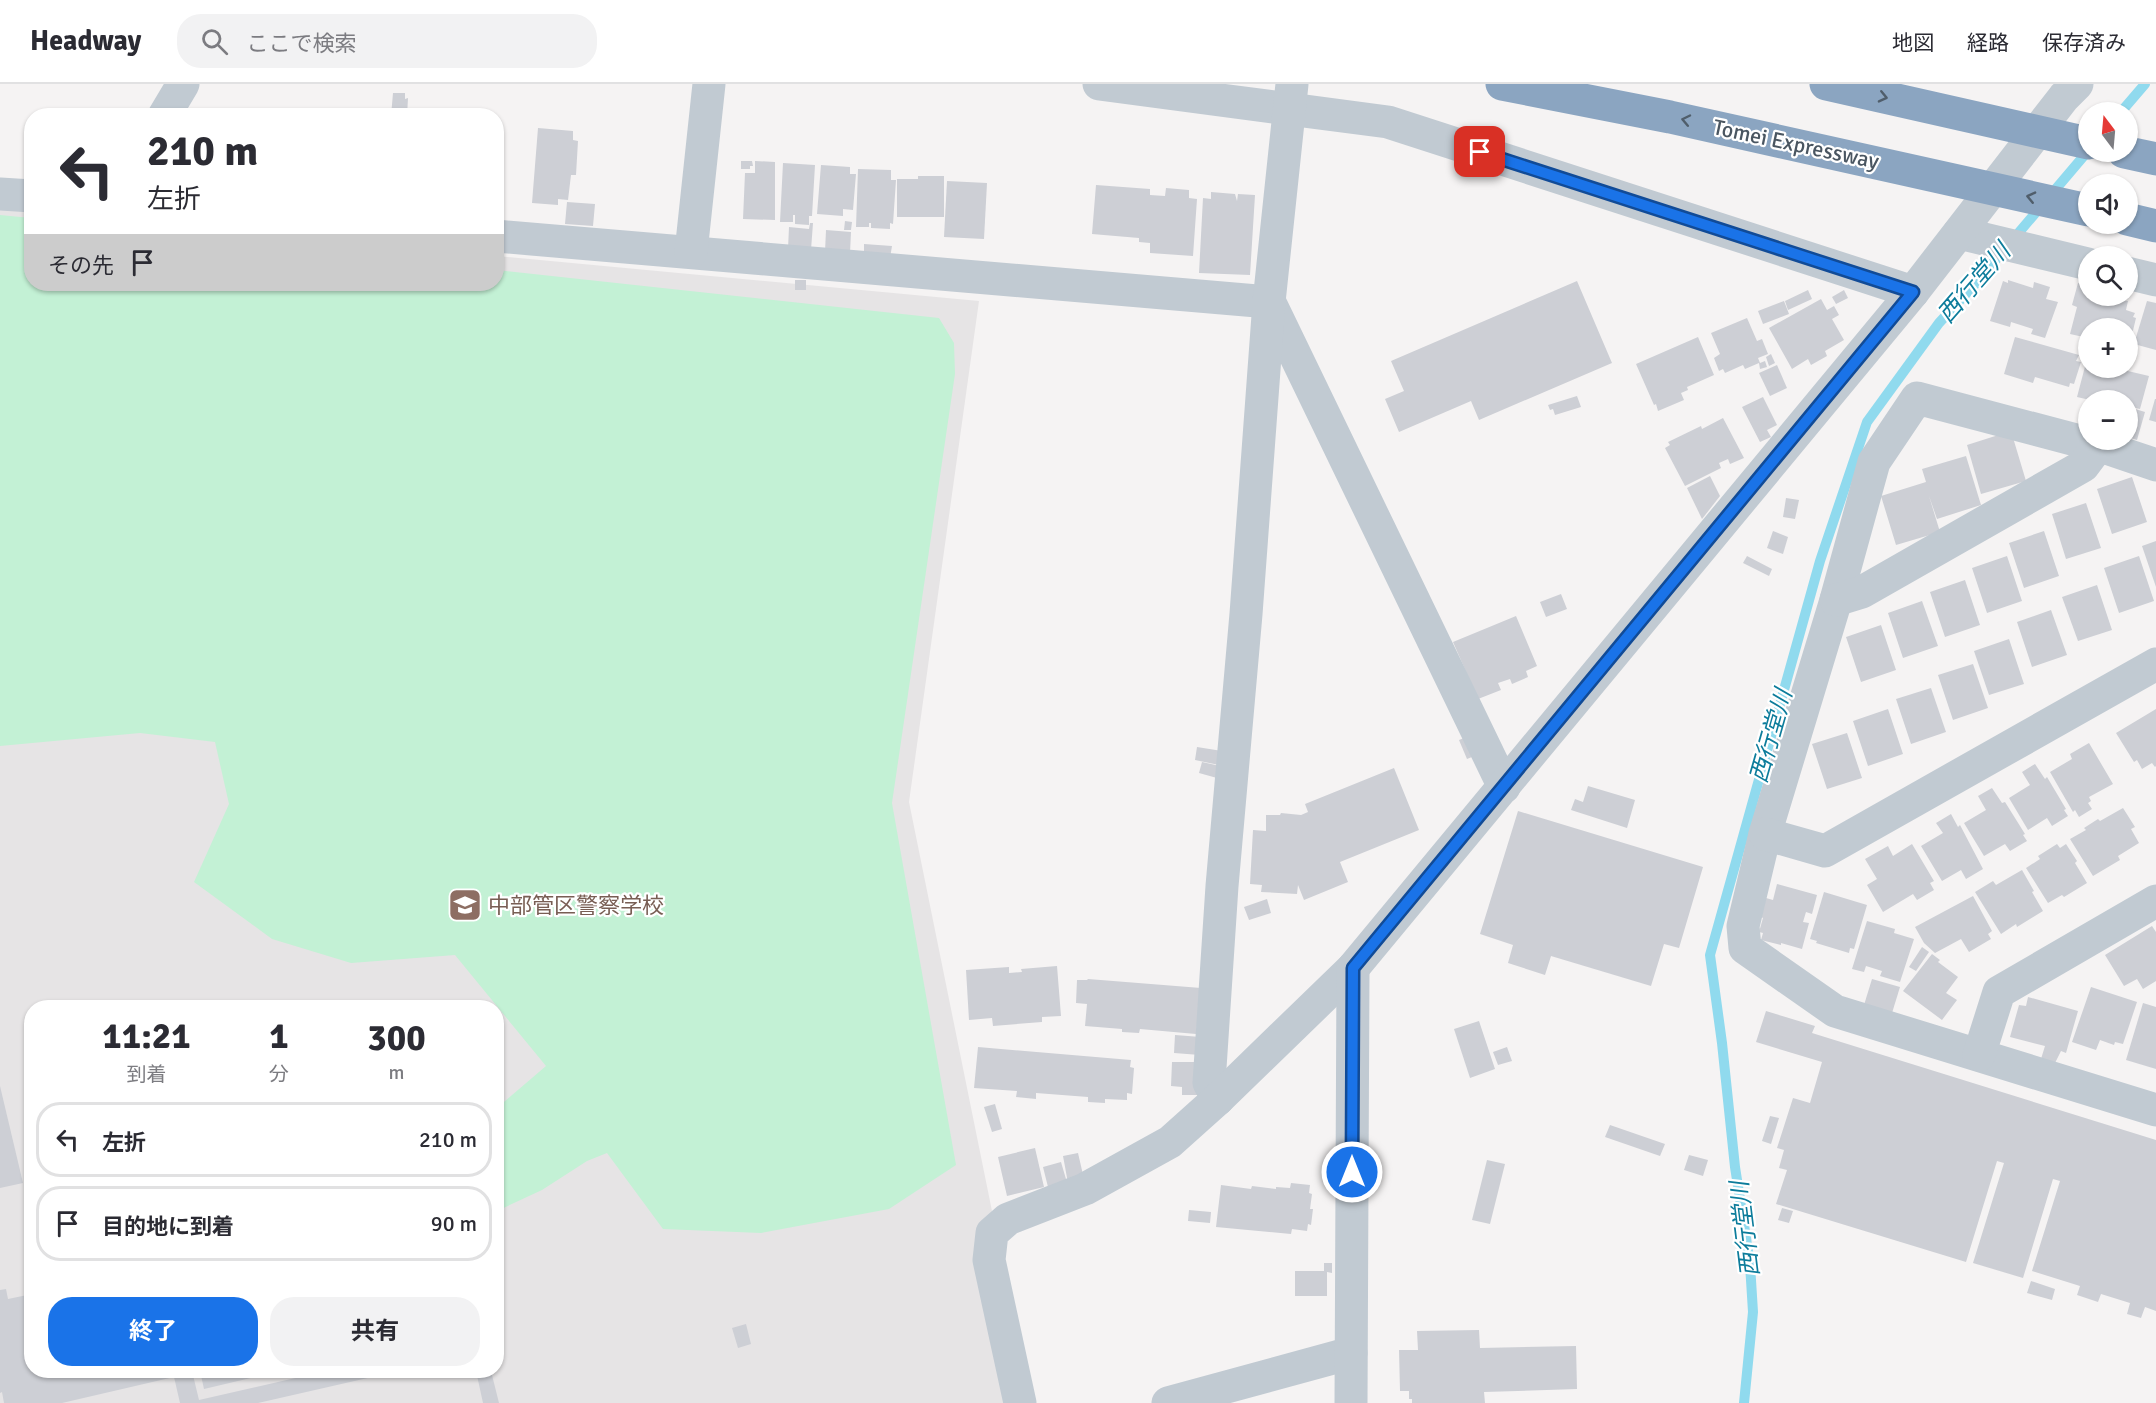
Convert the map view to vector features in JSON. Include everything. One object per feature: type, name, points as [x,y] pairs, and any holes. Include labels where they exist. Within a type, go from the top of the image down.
[{"type":"highway","name":"Tomei Expressway","points":[[1502,84],[1682,119],[2078,208]]},
{"type":"highway","points":[[1826,84],[2078,141]]},
{"type":"highway","points":[[2138,155],[2156,159]]},
{"type":"highway","points":[[2138,222],[2156,226]]},
{"type":"street","points":[[169,108],[183,84]]},
{"type":"street","points":[[691,252],[709,84]]},
{"type":"street","points":[[1099,84],[1388,122],[1913,292]]},
{"type":"street","points":[[1218,1099],[1209,1083],[1222,886],[1246,614],[1269,302],[1292,84]]},
{"type":"street","points":[[1020,1403],[989,1260],[992,1233],[1008,1219],[1085,1189],[1170,1142],[1218,1099],[1353,968],[1913,292],[1973,237],[2064,97],[2077,84]]},
{"type":"street","points":[[0,194],[24,196]]},
{"type":"street","points":[[504,237],[1269,302]]},
{"type":"street","points":[[1973,237],[2078,262]]},
{"type":"street","points":[[2138,276],[2156,280]]},
{"type":"street","points":[[1269,302],[1504,787]]},
{"type":"street","points":[[2078,442],[1917,398],[1874,462],[1836,600],[1765,834],[1743,926],[1745,948],[1835,1011],[2156,1110]]},
{"type":"street","points":[[1836,600],[1862,592],[2083,466],[2096,450]]},
{"type":"street","points":[[2108,450],[2156,465]]},
{"type":"street","points":[[1765,834],[1825,850],[2156,664]]},
{"type":"street","points":[[1979,1055],[1999,992],[2156,901]]},
{"type":"street","points":[[1351,1403],[1353,968]]},
{"type":"street","points":[[1168,1403],[1352,1353]]},
{"type":"shaded area","name":"中部管区警察学校","points":[[0,209],[24,211],[24,291],[504,291],[504,257],[979,301],[909,802],[992,1211],[977,1241],[1007,1403],[0,1403]]},
{"type":"green space","name":"中部管区警察学校","points":[[0,215],[24,217],[24,291],[504,291],[504,271],[939,318],[954,343],[955,374],[892,803],[956,1165],[889,1209],[761,1233],[663,1229],[607,1153],[587,1161],[542,1190],[504,1208],[504,1102],[546,1066],[504,1015],[504,1000],[492,1000],[455,955],[351,963],[272,939],[194,882],[229,804],[215,742],[140,733],[0,746]]},
{"type":"building","points":[[393,93],[405,93],[405,99],[408,98],[407,108],[392,108]]},
{"type":"building","points":[[538,128],[573,131],[573,140],[578,141],[576,175],[571,175],[568,200],[558,199],[558,205],[532,203]]},
{"type":"building","points":[[741,161],[752,161],[753,166],[750,166],[750,169],[741,169]]},
{"type":"building","points":[[755,161],[775,162],[775,220],[743,219],[745,173],[755,173]]},
{"type":"building","points":[[783,163],[815,165],[812,216],[809,216],[809,225],[795,224],[795,215],[793,215],[793,222],[780,222]]},
{"type":"building","points":[[821,165],[850,167],[850,174],[856,174],[853,210],[843,209],[843,216],[817,214]]},
{"type":"building","points":[[858,169],[891,170],[891,180],[896,180],[893,224],[890,223],[890,229],[871,228],[871,223],[869,227],[856,227]]},
{"type":"building","points":[[918,176],[944,176],[944,217],[897,217],[897,179],[918,179]]},
{"type":"building","points":[[947,181],[987,183],[984,239],[944,237]]},
{"type":"building","points":[[1096,185],[1150,189],[1150,195],[1165,196],[1166,188],[1189,190],[1189,198],[1197,199],[1193,256],[1150,253],[1150,243],[1139,242],[1139,238],[1092,234]]},
{"type":"building","points":[[1211,192],[1235,194],[1237,201],[1238,194],[1255,195],[1250,275],[1199,273],[1203,198],[1211,199]]},
{"type":"building","points":[[567,202],[595,204],[593,226],[565,224]]},
{"type":"building","points":[[845,221],[852,222],[851,230],[844,230]]},
{"type":"building","points":[[810,223],[813,223],[811,250],[788,249],[789,227],[809,229]]},
{"type":"building","points":[[826,230],[851,232],[850,253],[825,252]]},
{"type":"building","points":[[864,244],[892,246],[890,258],[864,255]]},
{"type":"building","points":[[795,280],[806,280],[806,290],[795,290]]},
{"type":"building","points":[[2008,280],[2033,288],[2034,282],[2050,287],[2046,299],[2058,302],[2045,338],[2031,334],[2033,329],[2011,322],[2010,327],[1990,321],[2003,281],[2008,283]]},
{"type":"building","points":[[1577,281],[1612,363],[1479,420],[1471,401],[1399,432],[1385,399],[1404,391],[1391,361]]},
{"type":"building","points":[[2078,283],[2078,306],[2127,306],[2126,310],[2135,313],[2133,317],[2136,318],[2078,318],[2078,336],[2070,334],[2077,307],[2072,305]]},
{"type":"building","points":[[1808,290],[1812,299],[1788,310],[1785,301]]},
{"type":"building","points":[[1844,290],[1848,298],[1836,304],[1832,297]]},
{"type":"building","points":[[1821,299],[1827,310],[1834,306],[1839,315],[1832,319],[1844,340],[1825,351],[1827,356],[1811,365],[1808,359],[1792,369],[1769,328]]},
{"type":"building","points":[[1784,301],[1789,314],[1763,324],[1758,311]]},
{"type":"building","points":[[2147,301],[2156,303],[2156,350],[2138,345],[2138,331]]},
{"type":"building","points":[[1747,318],[1757,341],[1762,339],[1768,354],[1758,358],[1760,363],[1765,361],[1767,367],[1760,369],[1759,363],[1745,369],[1743,365],[1725,373],[1723,369],[1719,371],[1714,358],[1720,354],[1711,333]]},
{"type":"building","points":[[1698,337],[1714,375],[1687,387],[1688,390],[1681,393],[1684,400],[1658,411],[1636,364]]},
{"type":"building","points":[[2015,337],[2078,355],[2076,361],[2078,361],[2078,371],[2074,384],[2070,383],[2069,387],[2035,377],[2033,383],[2004,374]]},
{"type":"building","points":[[1771,354],[1775,363],[1769,366],[1766,357]]},
{"type":"building","points":[[1777,365],[1787,388],[1770,396],[1759,373]]},
{"type":"building","points":[[2138,373],[2149,376],[2140,409],[2138,409],[2138,390],[2079,390],[2082,378],[2138,378]]},
{"type":"building","points":[[1577,396],[1581,407],[1555,415],[1553,409],[1550,410],[1548,405]]},
{"type":"building","points":[[1763,397],[1777,425],[1767,430],[1771,437],[1760,442],[1742,407]]},
{"type":"building","points":[[2156,399],[2156,422],[2149,420]]},
{"type":"building","points":[[2138,410],[2145,412],[2138,436]]},
{"type":"building","points":[[1723,418],[1744,458],[1730,464],[1728,459],[1719,463],[1721,468],[1685,486],[1665,448],[1670,445],[1668,442]]},
{"type":"building","points":[[2011,431],[2026,481],[1981,494],[1967,445]]},
{"type":"building","points":[[1966,456],[1981,505],[1937,519],[1929,496],[1940,532],[1896,545],[1881,496],[1926,482],[1922,469]]},
{"type":"building","points":[[1710,476],[1720,496],[1702,519],[1687,488]]},
{"type":"building","points":[[2132,477],[2147,522],[2112,534],[2097,489]]},
{"type":"building","points":[[1786,498],[1799,500],[1795,519],[1783,517]]},
{"type":"building","points":[[2086,503],[2101,548],[2066,559],[2052,514]]},
{"type":"building","points":[[1773,531],[1788,537],[1783,554],[1767,548]]},
{"type":"building","points":[[2044,531],[2059,576],[2024,588],[2009,543]]},
{"type":"building","points":[[2156,541],[2156,587],[2142,546]]},
{"type":"building","points":[[1747,556],[1772,569],[1769,576],[1743,563]]},
{"type":"building","points":[[2007,556],[2022,601],[1987,613],[1972,568]]},
{"type":"building","points":[[2139,556],[2154,601],[2119,613],[2104,568]]},
{"type":"building","points":[[1965,580],[1980,625],[1945,637],[1930,592]]},
{"type":"building","points":[[2097,585],[2112,630],[2078,641],[2062,597]]},
{"type":"building","points":[[1561,594],[1567,609],[1546,617],[1540,602]]},
{"type":"building","points":[[1922,601],[1938,646],[1903,658],[1888,613]]},
{"type":"building","points":[[2051,610],[2067,655],[2032,667],[2017,622]]},
{"type":"building","points":[[1516,616],[1537,666],[1526,671],[1528,677],[1512,684],[1510,679],[1498,683],[1501,690],[1478,699],[1453,642]]},
{"type":"building","points":[[1881,625],[1896,670],[1861,682],[1846,637]]},
{"type":"building","points":[[2009,639],[2024,684],[1989,695],[1974,651]]},
{"type":"building","points":[[1973,664],[1988,708],[1953,720],[1938,675]]},
{"type":"building","points":[[1931,688],[1946,732],[1911,744],[1896,699]]},
{"type":"building","points":[[1888,709],[1903,754],[1868,766],[1853,721]]},
{"type":"building","points":[[2156,709],[2156,766],[2152,763],[2142,769],[2137,760],[2134,762],[2116,733]]},
{"type":"building","points":[[1847,733],[1862,778],[1827,789],[1812,744]]},
{"type":"building","points":[[1469,736],[1477,755],[1467,759],[1459,740]]},
{"type":"building","points":[[2089,743],[2113,784],[2089,797],[2091,801],[2088,803],[2092,809],[2079,817],[2075,810],[2073,812],[2050,772],[2072,759],[2070,754]]},
{"type":"building","points":[[1197,747],[1222,751],[1219,765],[1195,760]]},
{"type":"building","points":[[1202,762],[1220,766],[1217,778],[1199,773]]},
{"type":"building","points":[[2035,764],[2045,779],[2047,777],[2068,816],[2052,826],[2047,818],[2028,830],[2009,798],[2030,785],[2022,772]]},
{"type":"building","points":[[1394,768],[1419,830],[1340,862],[1348,882],[1304,900],[1298,885],[1297,894],[1261,892],[1262,885],[1250,884],[1253,830],[1266,831],[1266,815],[1280,815],[1281,813],[1301,815],[1308,812],[1305,804]]},
{"type":"building","points":[[1588,786],[1635,800],[1627,828],[1571,810],[1575,799],[1583,802]]},
{"type":"building","points":[[1992,788],[2002,803],[2005,802],[2027,841],[2010,851],[2005,844],[1984,856],[1964,823],[1986,810],[1978,796]]},
{"type":"building","points":[[2123,808],[2135,827],[2131,829],[2139,843],[2118,856],[2120,860],[2093,876],[2070,839],[2086,830],[2084,828],[2098,819],[2100,821]]},
{"type":"building","points":[[1518,811],[1703,867],[1679,948],[1664,944],[1651,986],[1551,956],[1545,975],[1508,963],[1513,945],[1480,934]]},
{"type":"building","points":[[1951,814],[1958,827],[1960,825],[1983,869],[1966,879],[1961,870],[1942,881],[1921,846],[1943,833],[1936,823]]},
{"type":"building","points":[[1912,844],[1934,881],[1930,883],[1934,890],[1917,900],[1913,894],[1883,912],[1867,885],[1877,879],[1865,859],[1888,846],[1893,856]]},
{"type":"building","points":[[2057,844],[2060,848],[2066,844],[2087,883],[2064,897],[2062,895],[2048,903],[2026,868],[2040,859],[2038,856]]},
{"type":"building","points":[[2022,870],[2043,911],[2001,934],[1975,892],[1993,881],[1996,885]]},
{"type":"building","points":[[1777,884],[1817,895],[1812,914],[1806,912],[1803,922],[1809,923],[1802,949],[1761,940],[1763,933],[1759,932],[1766,898],[1773,900]]},
{"type":"building","points":[[1824,892],[1867,905],[1854,949],[1850,948],[1849,953],[1810,939]]},
{"type":"building","points":[[1973,896],[1992,931],[1988,934],[1991,939],[1969,952],[1961,939],[1935,953],[1924,943],[1915,927]]},
{"type":"building","points":[[1267,899],[1271,913],[1249,920],[1244,907]]},
{"type":"building","points":[[1867,921],[1895,929],[1894,933],[1914,939],[1900,982],[1880,976],[1882,971],[1866,966],[1864,972],[1852,969]]},
{"type":"building","points":[[2152,926],[2156,932],[2156,981],[2143,989],[2137,979],[2124,986],[2105,955]]},
{"type":"building","points":[[1922,947],[1929,952],[1916,971],[1909,967]]},
{"type":"building","points":[[1932,954],[1940,960],[1938,962],[1958,977],[1946,993],[1957,1000],[1942,1020],[1903,991]]},
{"type":"building","points":[[1057,966],[1061,1016],[1042,1017],[1042,1022],[993,1026],[992,1018],[969,1020],[966,970],[1009,967],[1009,973],[1022,972],[1021,969]]},
{"type":"building","points":[[1872,979],[1900,987],[1892,1013],[1864,1005]]},
{"type":"building","points":[[1077,980],[1201,988],[1196,1034],[1140,1029],[1139,1033],[1122,1032],[1122,1029],[1085,1026],[1087,1004],[1076,1003]]},
{"type":"building","points":[[2091,987],[2137,1002],[2123,1044],[2115,1042],[2114,1045],[2100,1040],[2096,1050],[2072,1042]]},
{"type":"building","points":[[2028,997],[2078,1011],[2066,1053],[2061,1051],[2055,1063],[2041,1059],[2045,1046],[2010,1037],[2019,1005],[2026,1006]]},
{"type":"building","points":[[2143,1003],[2156,1007],[2156,1069],[2126,1060]]},
{"type":"building","points":[[1766,1011],[1815,1026],[1812,1033],[2156,1140],[2156,1311],[2145,1307],[2141,1318],[2127,1314],[2130,1303],[2101,1294],[2098,1302],[2077,1295],[2080,1286],[2032,1271],[2060,1181],[2053,1179],[2023,1278],[1973,1263],[2004,1163],[1997,1161],[1966,1262],[1776,1204],[1787,1170],[1779,1168],[1784,1150],[1777,1148],[1793,1098],[1810,1103],[1822,1062],[1756,1042]]},
{"type":"building","points":[[1479,1021],[1495,1069],[1470,1078],[1454,1029]]},
{"type":"building","points":[[1175,1035],[1201,1037],[1200,1055],[1174,1053]]},
{"type":"building","points":[[978,1047],[1131,1060],[1130,1067],[1134,1068],[1132,1094],[1127,1093],[1127,1100],[1105,1099],[1105,1103],[1088,1102],[1088,1097],[1036,1093],[1036,1099],[1016,1097],[1017,1091],[974,1088]]},
{"type":"building","points":[[1507,1047],[1512,1061],[1498,1065],[1493,1052]]},
{"type":"building","points":[[1172,1062],[1199,1062],[1198,1095],[1182,1095],[1182,1087],[1171,1086]]},
{"type":"building","points":[[0,1086],[23,1183],[0,1188]]},
{"type":"building","points":[[995,1104],[1002,1129],[992,1132],[984,1107]]},
{"type":"building","points":[[1770,1116],[1779,1118],[1771,1144],[1762,1141]]},
{"type":"building","points":[[1610,1125],[1665,1144],[1660,1156],[1605,1137]]},
{"type":"building","points":[[1035,1148],[1044,1187],[1007,1196],[998,1157]]},
{"type":"building","points":[[1078,1153],[1084,1179],[1068,1183],[1063,1156]]},
{"type":"building","points":[[1689,1155],[1708,1160],[1703,1176],[1684,1170]]},
{"type":"building","points":[[1487,1160],[1505,1164],[1490,1224],[1472,1220]]},
{"type":"building","points":[[1061,1162],[1068,1186],[1049,1191],[1043,1167]]},
{"type":"building","points":[[1291,1183],[1310,1185],[1309,1193],[1312,1194],[1310,1209],[1313,1209],[1311,1225],[1308,1224],[1307,1231],[1292,1229],[1291,1234],[1216,1227],[1221,1185],[1251,1189],[1252,1186],[1276,1189],[1276,1187],[1290,1188]]},
{"type":"building","points":[[1782,1208],[1793,1211],[1789,1223],[1778,1220]]},
{"type":"building","points":[[1189,1210],[1211,1212],[1210,1223],[1188,1221]]},
{"type":"building","points":[[1324,1263],[1332,1263],[1332,1273],[1327,1272],[1327,1296],[1295,1296],[1295,1271],[1324,1271]]},
{"type":"building","points":[[2031,1281],[2055,1289],[2052,1300],[2027,1293]]},
{"type":"building","points":[[6,1289],[8,1299],[24,1296],[24,1378],[170,1378],[62,1403],[4,1403],[2,1392],[0,1393],[0,1290]]},
{"type":"building","points":[[746,1324],[751,1344],[738,1348],[732,1328]]},
{"type":"building","points":[[1479,1330],[1480,1348],[1576,1346],[1577,1389],[1484,1392],[1485,1403],[1412,1403],[1412,1399],[1409,1399],[1409,1391],[1400,1391],[1399,1350],[1418,1350],[1417,1331]]},
{"type":"building","points":[[174,1378],[194,1378],[199,1400],[295,1378],[368,1378],[258,1403],[180,1403]]},
{"type":"building","points":[[202,1378],[251,1378],[204,1389]]},
{"type":"building","points":[[478,1378],[493,1378],[499,1403],[483,1403]]},
{"type":"waterway","name":"西行堂川","points":[[2130,102],[2145,84]]},
{"type":"waterway","name":"西行堂川","points":[[1744,1403],[1753,1312],[1750,1264],[1735,1167],[1710,955],[1820,561],[1867,422],[1939,323],[2079,162]]},
{"type":"place","name":"中部管区警察学校","points":[[465,905]]},
{"type":"route","points":[[1352,1172],[1353,968],[1913,292],[1480,152]]}]
